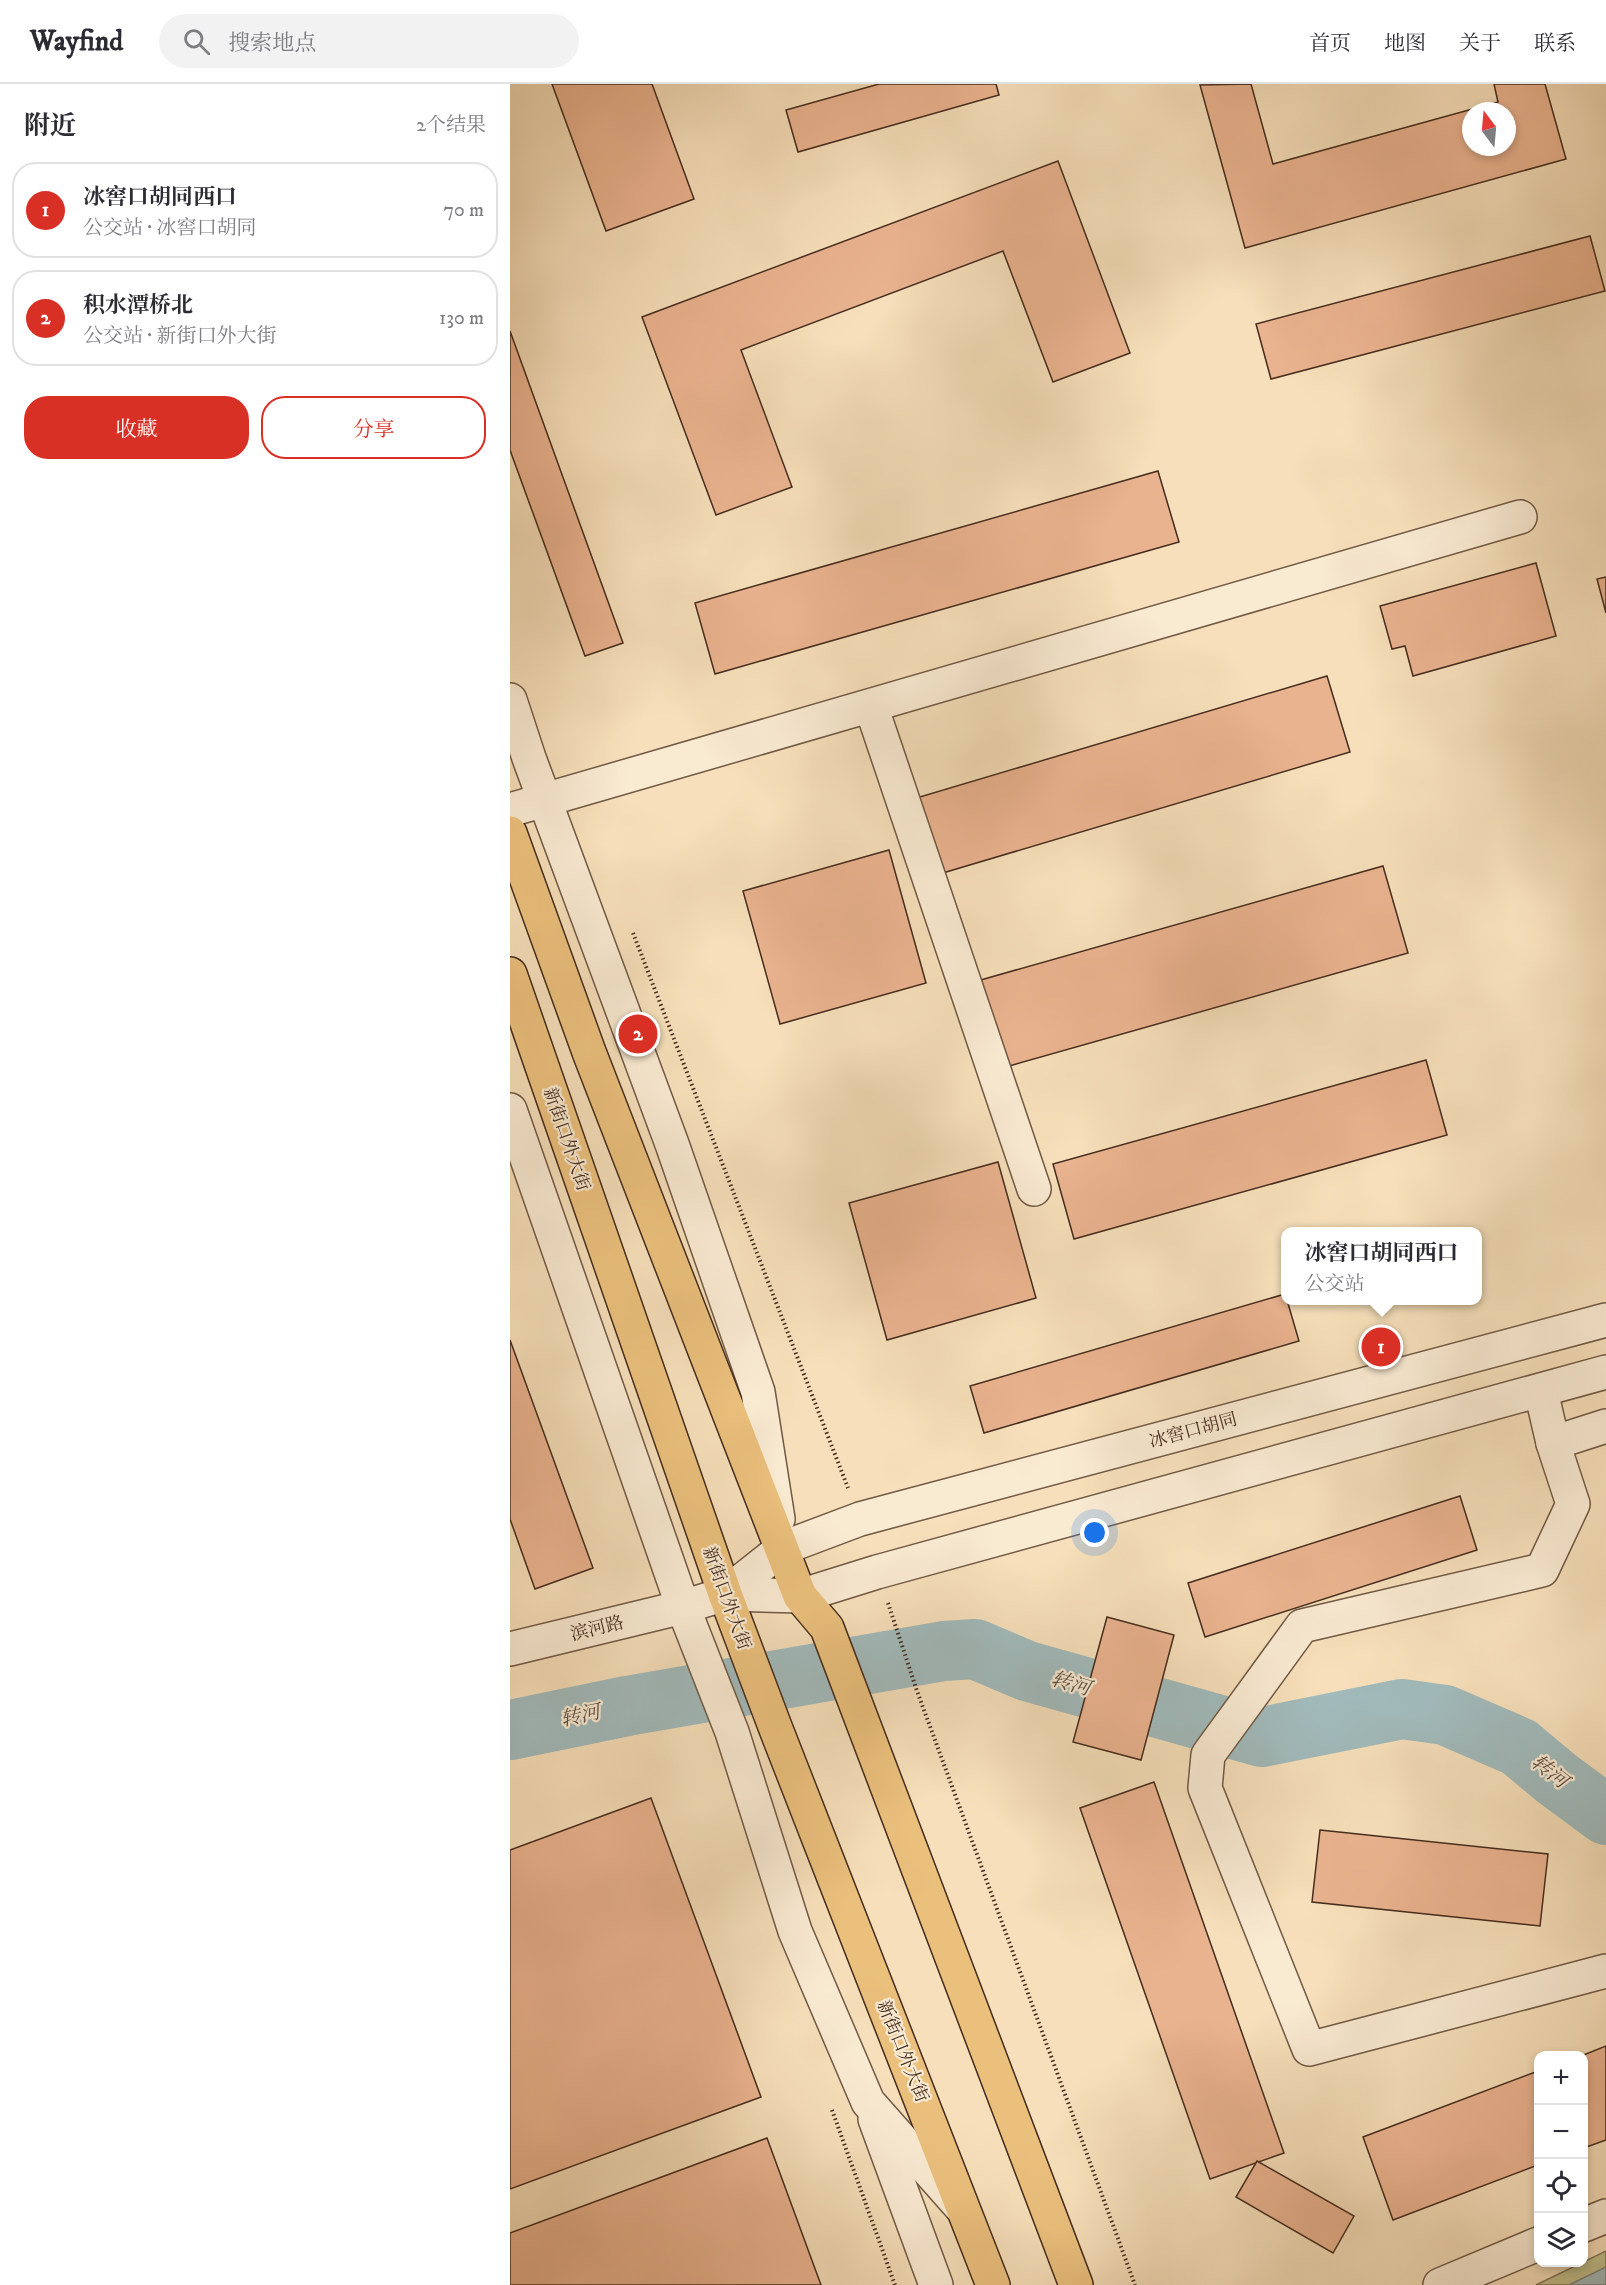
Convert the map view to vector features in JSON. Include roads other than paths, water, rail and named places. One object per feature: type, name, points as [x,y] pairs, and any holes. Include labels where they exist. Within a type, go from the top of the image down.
[{"type":"main road","points":[[510,833],[589,1052],[800,1596],[827,1628],[854,1705],[1076,2285]]},
{"type":"main road","name":"新街口外大街","points":[[510,974],[725,1594],[993,2285]]},
{"type":"street","points":[[510,810],[1520,517]]},
{"type":"street","points":[[510,700],[672,1144],[758,1392],[783,1548]]},
{"type":"street","points":[[871,706],[1034,1189]]},
{"type":"street","name":"新街口外大街","points":[[510,1110],[683,1607],[732,1732],[795,1931],[868,2100],[936,2285]]},
{"type":"street","name":"冰窖口胡同","points":[[725,1594],[783,1548],[860,1519],[1606,1320]]},
{"type":"street","points":[[725,1594],[800,1596],[877,1572],[1606,1372]]},
{"type":"street","points":[[1541,1391],[1553,1443],[1573,1504],[1542,1570],[1302,1626],[1208,1755],[1205,1788],[1309,2049],[1606,1971]]},
{"type":"street","points":[[1553,1443],[1606,1426]]},
{"type":"street","name":"滨河路","points":[[510,1649],[683,1607],[725,1594]]},
{"type":"street","name":"新街口外大街","points":[[868,2100],[967,2213]]},
{"type":"street","points":[[1588,2223],[1606,2216]]},
{"type":"street","points":[[1440,2285],[1534,2246]]},
{"type":"water","points":[[1606,2267],[1606,2285],[1569,2285]]},
{"type":"waterway","name":"转河","points":[[510,1730],[627,1706],[944,1651],[975,1649],[1027,1671],[1262,1737],[1402,1709],[1445,1715],[1519,1747],[1606,1815]]},
{"type":"place","name":"积水潭桥北","points":[[638,1034]]},
{"type":"place","name":"冰窖口胡同西口","points":[[1381,1347]]}]
